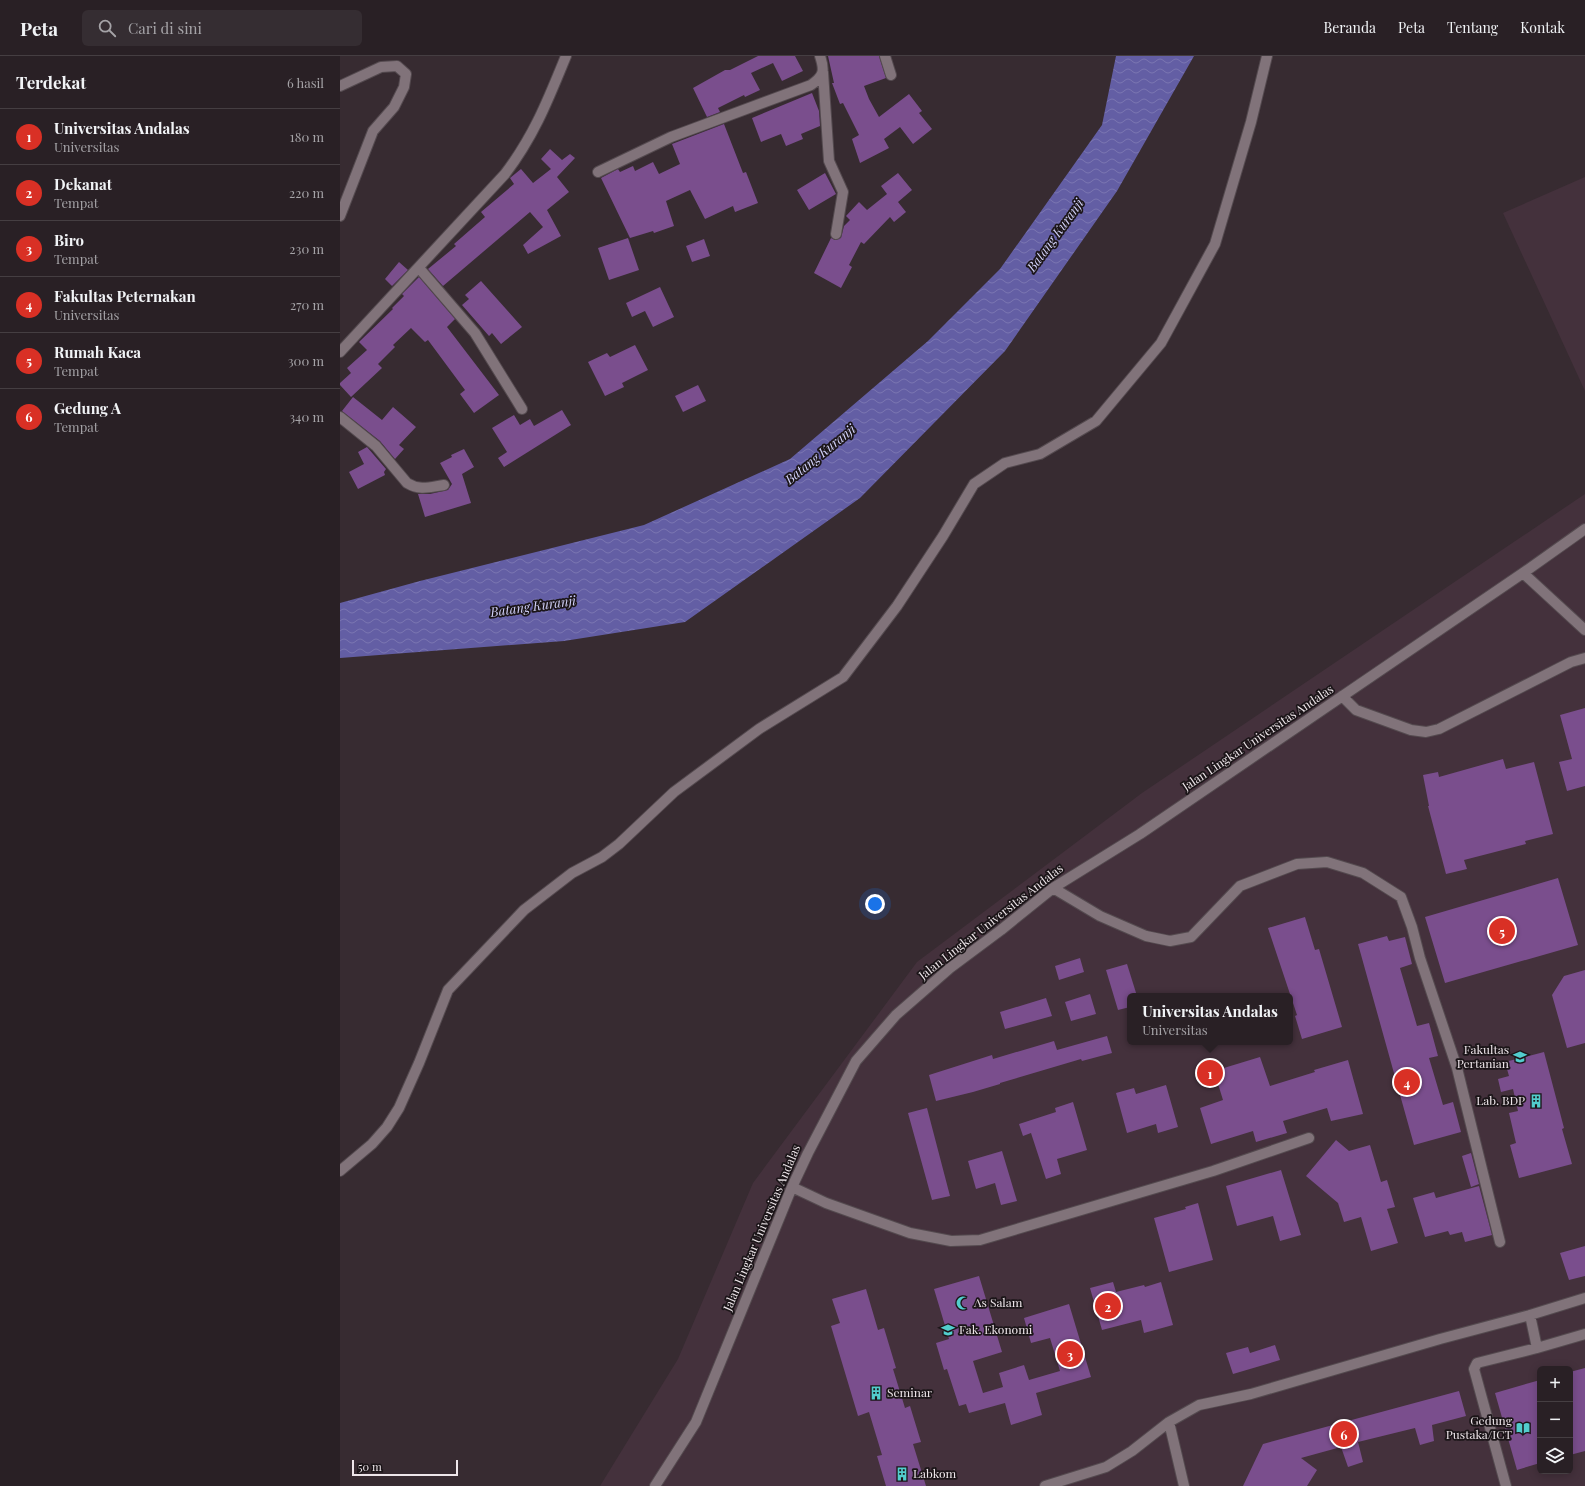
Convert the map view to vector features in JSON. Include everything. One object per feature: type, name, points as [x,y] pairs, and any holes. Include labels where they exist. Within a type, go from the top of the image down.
[{"type":"street","points":[[340,352],[505,174],[519,156],[538,121],[566,56]]},
{"type":"street","points":[[820,56],[823,72],[830,161],[843,192],[836,234]]},
{"type":"street","points":[[885,56],[891,75]]},
{"type":"street","points":[[340,1171],[372,1144],[387,1127],[399,1108],[419,1063],[448,990],[524,910],[572,873],[602,857],[619,844],[674,792],[759,729],[843,677],[897,606],[943,536],[974,484],[1005,463],[1040,454],[1096,421],[1161,343],[1215,244],[1251,122],[1267,56]]},
{"type":"street","points":[[340,86],[359,79],[381,68],[398,66],[406,74],[404,87],[394,107],[373,131],[340,216]]},
{"type":"street","points":[[598,172],[671,137],[811,85],[819,80],[823,72]]},
{"type":"street","points":[[419,268],[474,333],[522,409]]},
{"type":"street","points":[[340,417],[376,446],[407,483],[421,489],[444,485]]},
{"type":"street","name":"Jalan Lingkar Universitas Andalas","points":[[655,1486],[696,1422],[792,1187],[808,1153],[856,1061],[896,1015],[950,968],[1001,930],[1053,888],[1140,834],[1523,574],[1585,529]]},
{"type":"street","points":[[1523,574],[1585,630]]},
{"type":"street","points":[[1342,696],[1356,710],[1410,730],[1426,732],[1439,729],[1572,662],[1585,658]]},
{"type":"street","points":[[1053,888],[1100,916],[1146,936],[1170,941],[1191,937],[1240,886],[1297,864],[1327,862],[1363,873],[1401,897],[1412,927],[1420,958],[1456,1068],[1500,1242]]},
{"type":"street","points":[[792,1187],[826,1203],[910,1233],[951,1241],[980,1240],[1213,1171],[1310,1138]]},
{"type":"street","points":[[1045,1486],[1106,1466],[1132,1451],[1169,1422],[1199,1405],[1251,1394],[1585,1298]]},
{"type":"street","points":[[1530,1315],[1536,1348]]},
{"type":"street","points":[[1506,1486],[1474,1369],[1477,1363],[1585,1334]]},
{"type":"street","points":[[1169,1422],[1184,1486]]},
{"type":"shaded area","points":[[1585,177],[1585,391],[1503,213]]},
{"type":"shaded area","points":[[1585,494],[1585,1486],[600,1486],[678,1359],[753,1183],[917,962],[1142,793]]},
{"type":"water","name":"Batang Kuranji","points":[[1116,56],[1194,56],[1117,191],[1005,351],[860,498],[685,622],[564,641],[340,658],[340,603],[420,581],[644,525],[790,459],[928,341],[1000,269],[1102,125]]},
{"type":"building","points":[[758,56],[795,56],[803,71],[782,81],[773,63],[751,73],[760,90],[745,97],[744,95],[718,108],[720,112],[707,117],[693,88],[725,70],[730,70]]},
{"type":"building","points":[[828,56],[879,56],[886,78],[864,86],[879,117],[909,94],[922,111],[919,113],[932,129],[913,144],[900,127],[884,139],[889,148],[860,163],[852,139],[859,135],[843,103],[840,104],[832,83],[834,83]]},
{"type":"building","points":[[812,93],[819,111],[820,126],[801,134],[803,139],[786,146],[781,134],[761,142],[752,118]]},
{"type":"building","points":[[724,124],[743,173],[746,172],[758,203],[735,212],[733,206],[705,219],[690,190],[666,201],[674,226],[654,233],[653,231],[630,238],[601,178],[618,169],[620,172],[633,166],[635,171],[653,162],[659,174],[680,164],[672,144]]},
{"type":"building","points":[[550,149],[562,160],[570,154],[575,158],[557,177],[569,192],[547,210],[561,236],[528,254],[523,245],[543,227],[530,212],[443,286],[428,269],[456,246],[454,244],[485,217],[481,212],[514,184],[510,178],[521,169],[533,183],[551,169],[541,159]]},
{"type":"building","points":[[825,173],[836,194],[809,210],[797,190]]},
{"type":"building","points":[[898,173],[912,190],[898,202],[906,212],[894,222],[890,217],[864,244],[861,242],[849,265],[852,267],[841,288],[814,273],[831,238],[835,240],[841,238],[844,226],[850,220],[846,216],[859,202],[867,210],[887,194],[881,186]]},
{"type":"building","points":[[628,238],[639,270],[609,280],[598,248]]},
{"type":"building","points":[[704,239],[710,256],[692,262],[686,246]]},
{"type":"building","points":[[399,262],[408,270],[392,286],[385,279]]},
{"type":"building","points":[[419,277],[455,319],[447,327],[499,395],[474,413],[460,394],[465,390],[428,340],[425,342],[411,328],[393,345],[395,347],[378,364],[382,368],[351,397],[340,385],[340,383],[351,373],[347,368],[367,350],[359,342],[393,309],[392,308],[404,296],[402,294]]},
{"type":"building","points":[[481,281],[522,327],[501,344],[492,333],[489,336],[462,305],[469,299],[465,295]]},
{"type":"building","points":[[660,287],[674,317],[653,327],[645,311],[632,317],[626,303]]},
{"type":"building","points":[[635,345],[648,370],[622,383],[624,387],[605,396],[588,362],[607,353],[610,357]]},
{"type":"building","points":[[698,385],[706,401],[683,412],[675,396]]},
{"type":"building","points":[[353,397],[382,420],[393,407],[416,427],[399,445],[404,449],[395,459],[380,441],[342,411]]},
{"type":"building","points":[[562,410],[571,425],[504,467],[498,458],[507,452],[492,428],[514,415],[520,425],[530,419],[534,426]]},
{"type":"building","points":[[367,447],[386,469],[384,472],[385,475],[358,489],[349,472],[364,464],[358,452]]},
{"type":"building","points":[[464,449],[474,467],[462,474],[471,503],[425,517],[418,494],[430,494],[448,490],[452,484],[440,463],[452,457],[451,455]]},
{"type":"building","points":[[1585,708],[1585,786],[1567,791],[1559,762],[1572,759],[1560,715]]},
{"type":"building","points":[[1503,759],[1506,769],[1534,762],[1553,834],[1525,841],[1526,844],[1464,860],[1467,869],[1446,874],[1428,806],[1423,775],[1438,772],[1439,777]]},
{"type":"building","points":[[1558,878],[1578,945],[1445,983],[1425,917]]},
{"type":"building","points":[[1305,917],[1315,950],[1319,949],[1342,1027],[1302,1039],[1295,1016],[1297,1015],[1293,1003],[1293,993],[1290,993],[1268,928]]},
{"type":"building","points":[[1387,936],[1389,941],[1405,937],[1412,964],[1400,968],[1417,1026],[1429,1023],[1438,1056],[1429,1058],[1443,1105],[1453,1102],[1461,1132],[1414,1145],[1358,944]]},
{"type":"building","points":[[1080,958],[1084,972],[1059,980],[1055,966]]},
{"type":"building","points":[[1127,964],[1136,993],[1127,993],[1127,1008],[1118,1010],[1106,970]]},
{"type":"building","points":[[1585,970],[1585,1043],[1567,1048],[1552,995],[1564,976]]},
{"type":"building","points":[[1090,994],[1096,1014],[1071,1021],[1065,1002]]},
{"type":"building","points":[[1046,998],[1052,1016],[1005,1029],[1000,1012]]},
{"type":"building","points":[[1107,1036],[1112,1053],[1082,1061],[1081,1059],[973,1092],[936,1101],[929,1075],[992,1055],[993,1059],[1054,1041],[1057,1050]]},
{"type":"building","name":"Lab. BDP","points":[[1544,1052],[1564,1128],[1562,1129],[1572,1164],[1519,1178],[1510,1145],[1516,1143],[1509,1113],[1518,1111],[1513,1089],[1501,1092],[1498,1079],[1509,1076],[1505,1062]]},
{"type":"building","points":[[1260,1057],[1270,1086],[1315,1072],[1314,1070],[1348,1060],[1363,1114],[1331,1121],[1327,1108],[1283,1121],[1287,1133],[1256,1142],[1253,1131],[1211,1144],[1200,1108],[1223,1100],[1214,1071]]},
{"type":"building","points":[[1166,1085],[1178,1127],[1158,1133],[1156,1124],[1127,1133],[1116,1093],[1134,1088],[1136,1094]]},
{"type":"building","points":[[1073,1102],[1087,1150],[1057,1159],[1061,1174],[1046,1179],[1031,1133],[1023,1136],[1019,1124],[1056,1112],[1055,1108]]},
{"type":"building","points":[[927,1108],[950,1196],[932,1200],[908,1113]]},
{"type":"building","points":[[1336,1140],[1349,1151],[1370,1145],[1381,1182],[1387,1180],[1395,1207],[1387,1209],[1398,1243],[1371,1251],[1361,1217],[1344,1222],[1338,1203],[1306,1176]]},
{"type":"building","points":[[1002,1151],[1017,1201],[1001,1205],[995,1183],[976,1189],[968,1161]]},
{"type":"building","points":[[1471,1153],[1479,1184],[1471,1187],[1462,1156]]},
{"type":"building","points":[[1281,1170],[1301,1235],[1280,1241],[1273,1216],[1237,1226],[1226,1186]]},
{"type":"building","points":[[1479,1186],[1492,1235],[1465,1242],[1462,1232],[1450,1235],[1448,1231],[1425,1237],[1413,1198],[1434,1192],[1436,1198]]},
{"type":"building","points":[[1198,1203],[1213,1260],[1169,1272],[1154,1218],[1186,1209],[1185,1207]]},
{"type":"building","points":[[1585,1246],[1585,1276],[1569,1280],[1560,1253]]},
{"type":"building","points":[[979,1276],[1002,1352],[973,1361],[983,1393],[1003,1387],[999,1373],[1024,1365],[1029,1380],[1060,1371],[1050,1338],[1031,1343],[1024,1318],[1069,1304],[1091,1377],[1036,1393],[1042,1415],[1011,1425],[1005,1403],[969,1413],[966,1404],[959,1406],[947,1369],[944,1370],[936,1343],[949,1339],[934,1289]]},
{"type":"building","points":[[1113,1282],[1116,1292],[1144,1285],[1145,1287],[1161,1282],[1173,1325],[1144,1333],[1141,1320],[1102,1330],[1090,1288]]},
{"type":"building","points":[[866,1289],[878,1330],[884,1328],[896,1368],[893,1369],[905,1408],[910,1406],[921,1442],[913,1444],[926,1486],[886,1486],[877,1456],[882,1455],[869,1412],[858,1416],[831,1326],[840,1323],[832,1299]]},
{"type":"building","points":[[1275,1345],[1280,1360],[1233,1374],[1226,1353],[1248,1347],[1250,1353]]},
{"type":"building","points":[[1585,1368],[1585,1451],[1573,1454],[1573,1402],[1573,1371]]},
{"type":"building","name":"Gedung Pustaka/ICT","points":[[1537,1381],[1537,1464],[1517,1470],[1495,1393]]},
{"type":"building","points":[[1459,1391],[1466,1416],[1432,1425],[1434,1441],[1420,1445],[1415,1428],[1358,1442],[1363,1462],[1348,1467],[1341,1447],[1301,1458],[1317,1470],[1307,1486],[1243,1486],[1263,1444]]},
{"type":"place","name":"Rumah Kaca","points":[[1502,931]]},
{"type":"place","name":"Fakultas Pertanian","points":[[1520,1057]]},
{"type":"place","name":"Universitas Andalas","points":[[1210,1073]]},
{"type":"place","name":"Fakultas Peternakan","points":[[1407,1082]]},
{"type":"place","name":"Lab. BDP","points":[[1536,1101]]},
{"type":"place","name":"As Salam","points":[[963,1303]]},
{"type":"place","name":"Dekanat","points":[[1108,1306]]},
{"type":"place","name":"Fak. Ekonomi","points":[[948,1330]]},
{"type":"place","name":"Biro","points":[[1070,1354]]},
{"type":"place","name":"Seminar","points":[[876,1393]]},
{"type":"place","name":"Gedung Pustaka/ICT","points":[[1523,1428]]},
{"type":"place","name":"Gedung A","points":[[1344,1434]]},
{"type":"place","name":"Labkom","points":[[902,1474]]}]
